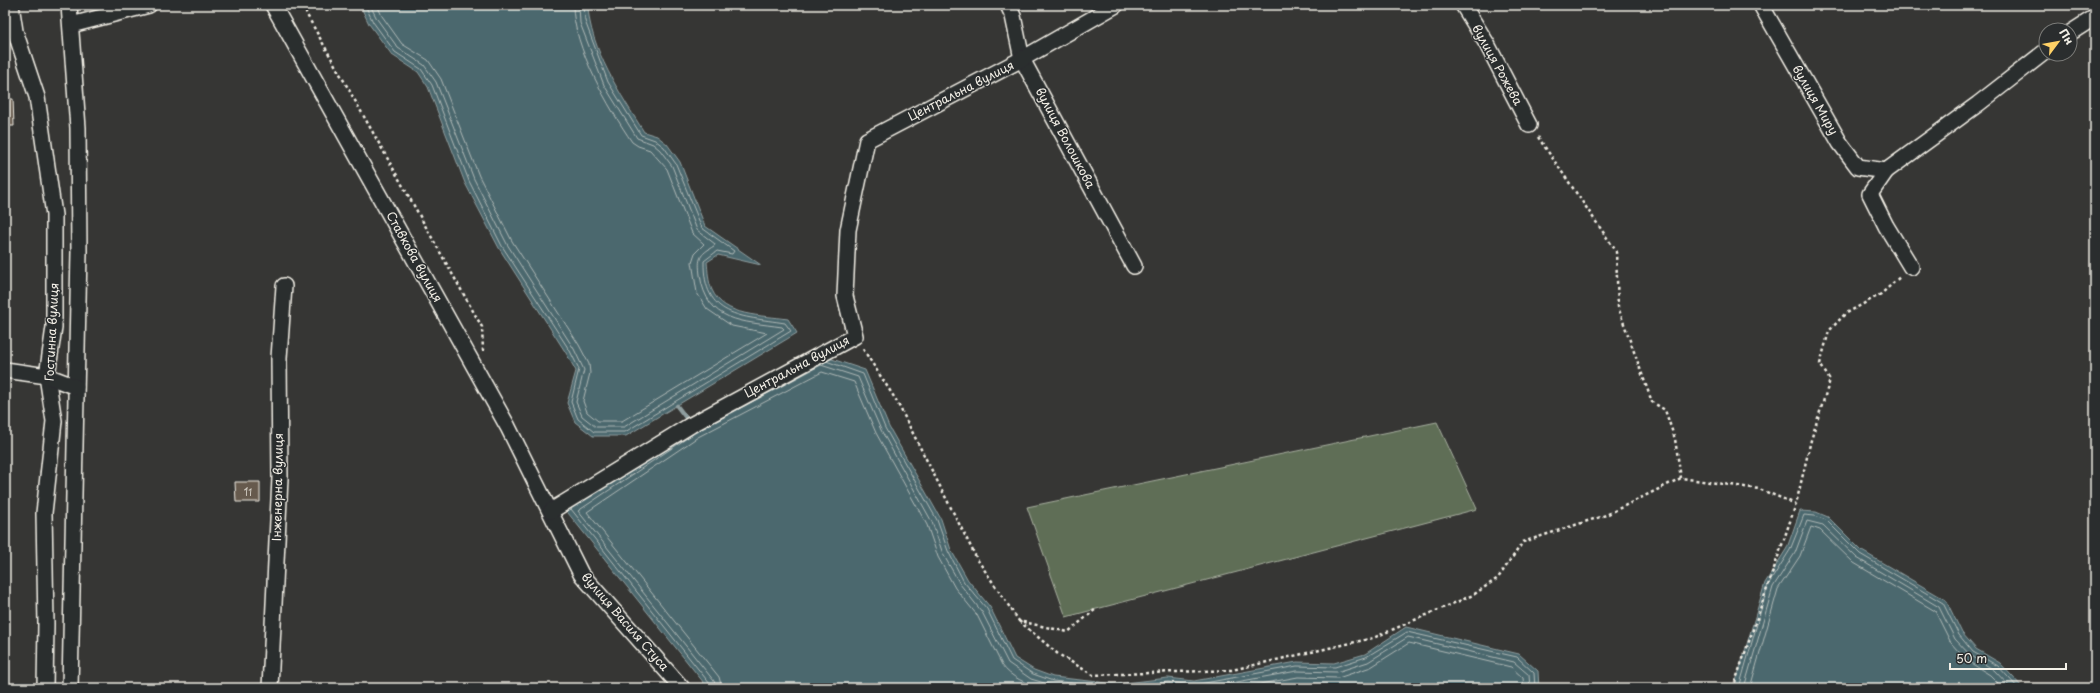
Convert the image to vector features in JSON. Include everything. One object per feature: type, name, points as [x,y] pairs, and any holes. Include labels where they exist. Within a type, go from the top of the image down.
[{"type":"street","name":"Гостинна вулиця","points":[[11,5],[15,31],[37,97],[54,215],[54,327],[47,376],[54,421],[44,514],[46,624],[45,688]]},
{"type":"street","name":"Гостинна вулиця","points":[[69,5],[78,128],[79,252],[70,688]]},
{"type":"street","points":[[71,24],[149,5]]},
{"type":"street","name":"Ставкова вулиця","points":[[273,5],[502,414],[551,511]]},
{"type":"street","name":"вулиця Волошкова","points":[[1008,5],[1014,16],[1022,59],[1134,266]]},
{"type":"street","name":"Центральна вулиця","points":[[551,511],[691,425],[855,336],[845,296],[848,230],[867,140],[1022,59],[1116,5]]},
{"type":"street","name":"вулиця Рожева","points":[[1463,5],[1487,44],[1529,125]]},
{"type":"street","name":"вулиця Миру","points":[[1761,5],[1840,144],[1858,168],[1886,171]]},
{"type":"street","points":[[2078,28],[2095,17]]},
{"type":"street","points":[[1912,267],[1886,226],[1870,194],[1886,171],[1978,104],[2038,57]]},
{"type":"street","name":"Інженерна вулиця","points":[[270,688],[280,478],[279,358],[284,286]]},
{"type":"street","points":[[5,370],[47,376],[76,387]]},
{"type":"street","name":"вулиця Василя Стуса","points":[[551,511],[581,574],[682,688]]},
{"type":"path","points":[[304,5],[307,15],[482,328],[484,356]]},
{"type":"path","points":[[1529,125],[1616,251],[1618,307],[1652,402],[1665,410],[1675,439],[1681,478]]},
{"type":"path","points":[[1733,688],[1796,504],[1811,440],[1830,380],[1820,364],[1829,331],[1845,314],[1881,294],[1912,267]]},
{"type":"path","points":[[855,336],[896,400],[976,559],[1019,621],[1058,654],[1093,675],[1232,670],[1372,638],[1473,595],[1498,578],[1523,542],[1606,515],[1681,478],[1759,489],[1796,504]]},
{"type":"path","points":[[1019,621],[1068,632],[1096,609]]},
{"type":"green space","points":[[1437,422],[1477,509],[1066,617],[1027,507]]},
{"type":"water","points":[[360,5],[588,5],[594,38],[600,54],[617,88],[644,132],[657,136],[667,144],[680,162],[705,226],[761,265],[718,255],[707,262],[712,290],[718,299],[734,310],[756,315],[788,319],[797,333],[626,436],[593,436],[575,422],[567,403],[576,371],[499,248],[465,183],[428,87],[418,72],[392,55],[369,24]]},
{"type":"water","points":[[820,355],[865,370],[889,427],[941,519],[951,550],[968,580],[990,607],[1015,658],[1034,670],[1053,677],[1117,684],[1168,678],[1194,681],[1297,662],[1334,663],[1365,654],[1406,627],[1519,654],[1538,671],[1539,688],[708,688],[564,508]]},
{"type":"water","points":[[1800,511],[1816,512],[1828,517],[1862,551],[1946,600],[1962,633],[1976,649],[2000,663],[2023,688],[1734,688],[1765,583],[1787,548]]},
{"type":"building","points":[[5,99],[13,99],[14,126],[5,126]]},
{"type":"building","points":[[235,482],[260,482],[260,502],[236,502]]},
{"type":"waterway","points":[[677,406],[690,423]]}]
